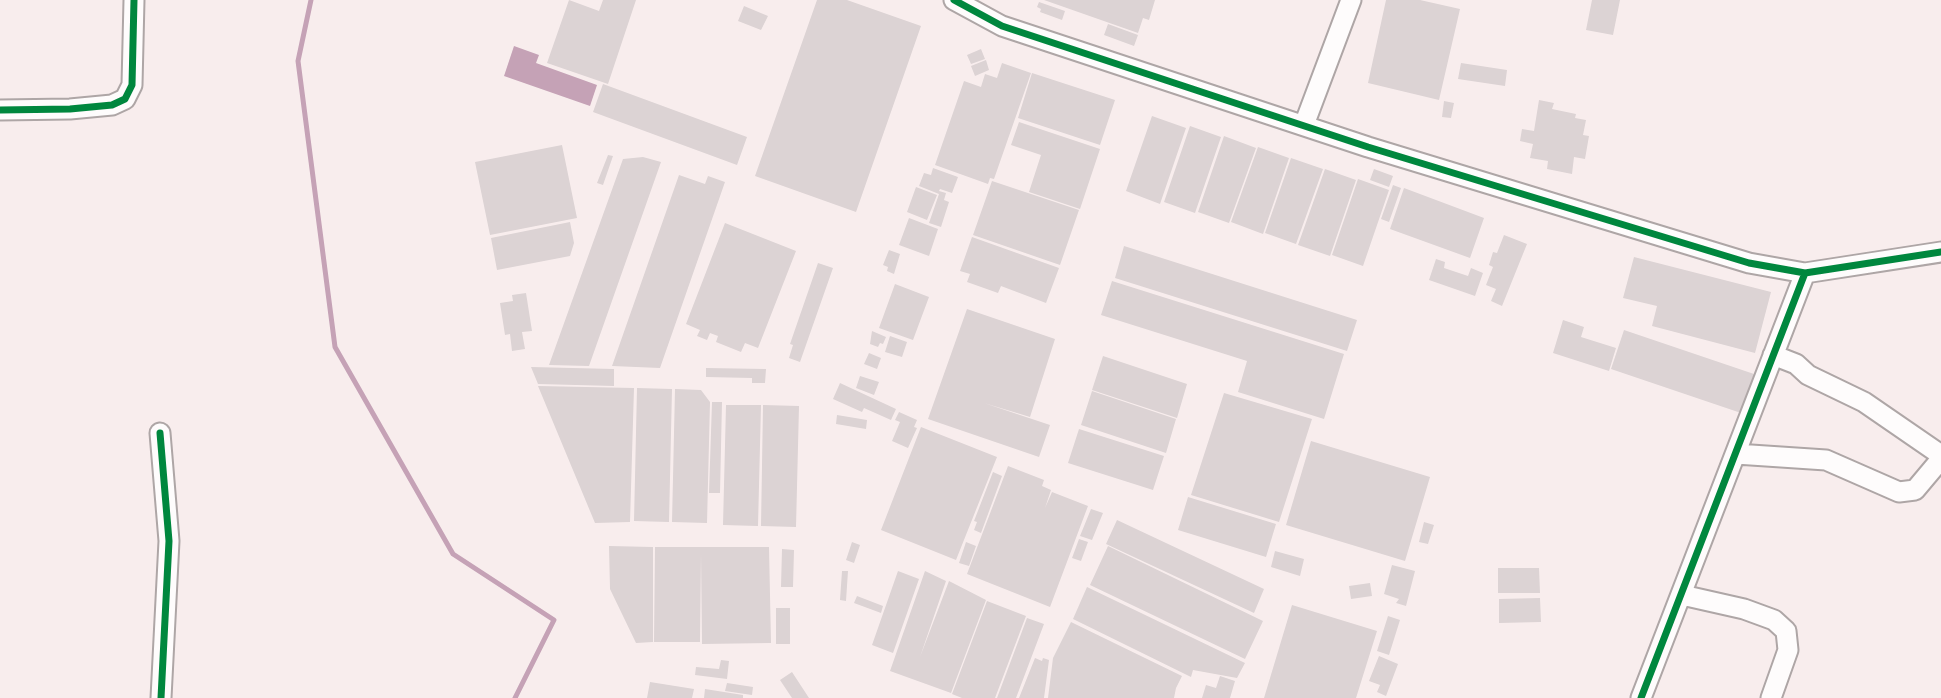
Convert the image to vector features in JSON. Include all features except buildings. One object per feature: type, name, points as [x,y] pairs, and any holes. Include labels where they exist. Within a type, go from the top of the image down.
[{"type":"street","points":[[0,110],[70,109],[112,104],[125,99],[132,85],[134,0]]},
{"type":"street","points":[[954,0],[1002,26],[1368,147],[1736,260],[1805,273],[1941,252]]},
{"type":"street","points":[[1304,125],[1351,0]]},
{"type":"street","points":[[1641,698],[1805,273]]},
{"type":"street","points":[[1736,454],[1826,460],[1899,492],[1915,490],[1941,457],[1864,402],[1808,375],[1796,364],[1773,355]]},
{"type":"street","points":[[160,433],[169,541],[161,698]]},
{"type":"street","points":[[1682,595],[1744,609],[1774,620],[1786,631],[1788,650],[1771,698]]},
{"type":"shaded area","points":[[514,46],[539,55],[536,63],[597,85],[590,106],[504,76]]},
{"type":"waterway","points":[[311,0],[298,61],[335,347],[453,554],[554,620],[515,698]]},
{"type":"cycle path","points":[[0,110],[70,109],[112,105],[125,99],[132,85],[134,0]]},
{"type":"cycle path","points":[[954,0],[1002,26],[1368,147],[1749,263],[1805,273],[1941,252]]},
{"type":"cycle path","points":[[1641,698],[1805,273]]},
{"type":"cycle path","points":[[160,433],[169,541],[161,698]]}]
